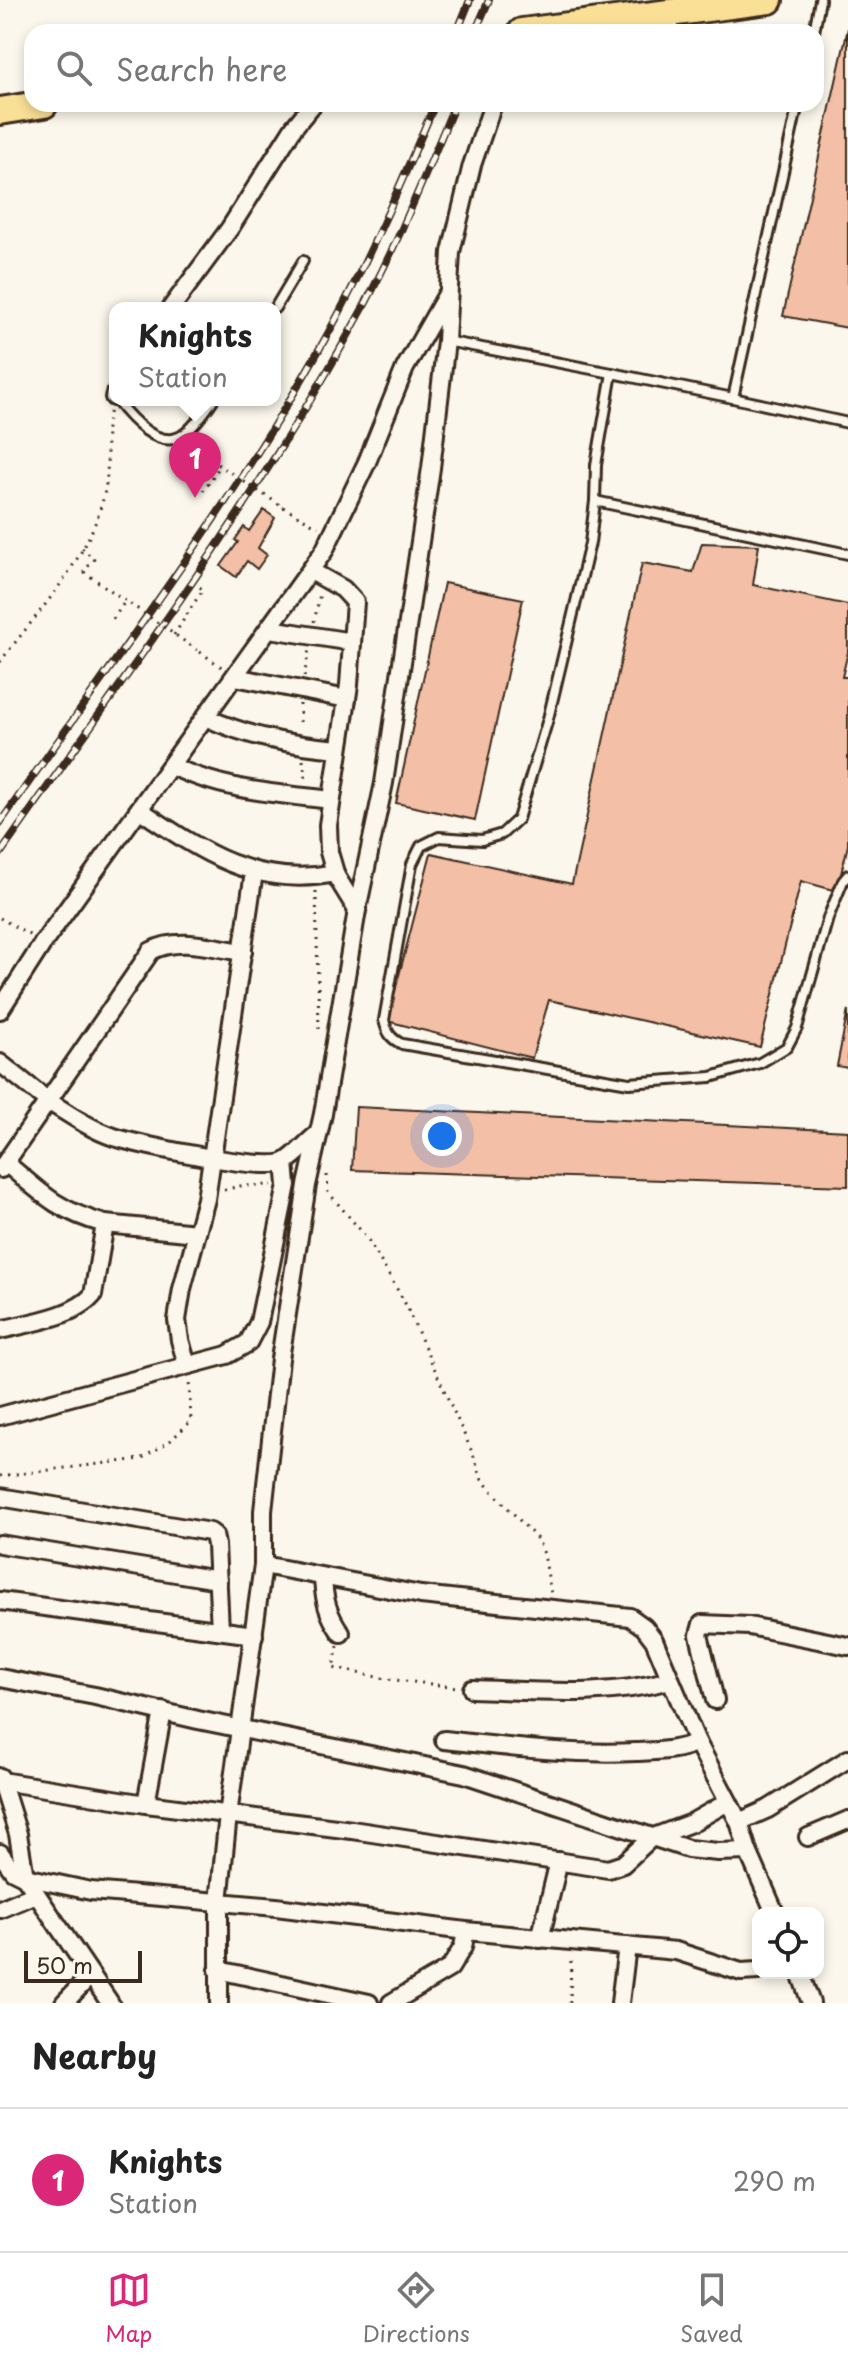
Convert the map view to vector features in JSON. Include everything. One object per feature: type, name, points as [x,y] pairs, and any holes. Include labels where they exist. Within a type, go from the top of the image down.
[{"type":"main road","points":[[639,24],[671,22],[769,0]]},
{"type":"main road","points":[[0,111],[24,107]]},
{"type":"street","points":[[175,302],[230,228],[306,112]]},
{"type":"street","points":[[219,2003],[219,1902],[263,1565],[263,1511],[280,1359],[307,1185],[357,910],[384,783],[431,468],[446,341],[451,252],[472,165],[490,112]]},
{"type":"street","points":[[0,1010],[43,943],[311,571],[345,511],[405,368],[447,294]]},
{"type":"street","points":[[311,571],[343,589],[355,602],[347,699],[328,825],[329,852],[335,873],[357,910]]},
{"type":"street","points":[[270,629],[352,642]]},
{"type":"street","points":[[235,677],[347,699]]},
{"type":"street","points":[[205,717],[237,732],[273,741],[339,749]]},
{"type":"street","points":[[171,766],[204,781],[247,790],[331,800]]},
{"type":"street","points":[[140,810],[227,864],[254,872],[316,877],[335,873]]},
{"type":"street","points":[[187,1365],[177,1320],[206,1199],[254,872]]},
{"type":"street","points":[[197,1233],[105,1224],[55,1205],[3,1167],[151,951],[162,944],[177,943],[243,952]]},
{"type":"street","points":[[0,1063],[48,1101],[114,1137],[243,1164],[271,1166],[285,1162],[318,1134]]},
{"type":"street","points":[[0,1416],[227,1355],[248,1343],[259,1322],[287,1185],[285,1162]]},
{"type":"street","points":[[0,1330],[74,1310],[93,1295],[105,1224]]},
{"type":"street","points":[[0,1497],[202,1529],[214,1535],[220,1630]]},
{"type":"street","points":[[0,1544],[218,1580]]},
{"type":"street","points":[[263,1565],[421,1595],[630,1617],[644,1627],[654,1640],[697,1742],[739,1822],[772,1907]]},
{"type":"street","points":[[323,1578],[326,1605],[341,1633]]},
{"type":"street","points":[[0,1601],[254,1635]]},
{"type":"street","points":[[715,1700],[699,1635],[702,1624],[749,1626],[848,1646]]},
{"type":"street","points":[[0,1678],[464,1774],[688,1849],[748,1851]]},
{"type":"street","points":[[472,1689],[597,1691],[644,1688],[670,1680]]},
{"type":"street","points":[[146,1804],[163,1711]]},
{"type":"street","points":[[444,1740],[532,1750],[615,1753],[666,1750],[697,1742]]},
{"type":"street","points":[[739,1822],[780,1803],[848,1759]]},
{"type":"street","points":[[110,2003],[25,1877],[18,1834],[0,1779],[146,1804],[352,1830],[608,1869],[623,1864],[651,1838],[691,1823],[728,1802]]},
{"type":"street","points":[[808,1837],[848,1820]]},
{"type":"street","points":[[0,1853],[13,1871],[25,1877],[105,1893],[219,1902],[540,1939],[676,1951],[741,1972],[752,1971]]},
{"type":"street","points":[[540,1939],[559,1861]]},
{"type":"street","points":[[0,1909],[36,1894]]},
{"type":"street","points":[[391,2003],[450,1968],[463,1947],[466,1931]]},
{"type":"street","points":[[620,2003],[627,1946]]},
{"type":"street","points":[[218,1970],[369,2003]]},
{"type":"street","points":[[64,2003],[91,1975]]},
{"type":"street","points":[[802,1979],[811,2003]]},
{"type":"lane","points":[[816,24],[820,0]]},
{"type":"lane","points":[[733,398],[796,112]]},
{"type":"lane","points":[[279,302],[303,261]]},
{"type":"lane","points":[[446,341],[848,423]]},
{"type":"lane","points":[[612,373],[596,465],[590,543],[548,719],[518,819],[502,834],[482,840],[439,837],[421,846],[412,864],[384,1020],[392,1040],[458,1055],[629,1083],[711,1077],[760,1063],[787,1047],[797,1028],[828,918],[848,875]]},
{"type":"lane","points":[[121,406],[154,436],[172,439],[182,436],[208,406]]},
{"type":"lane","points":[[595,501],[848,554]]},
{"type":"path","points":[[0,662],[66,574],[91,533],[106,485],[108,417],[112,406]]},
{"type":"path","points":[[197,451],[317,527]]},
{"type":"path","points":[[203,491],[220,466]]},
{"type":"path","points":[[82,548],[94,559],[84,572],[216,662]]},
{"type":"path","points":[[174,635],[201,588]]},
{"type":"path","points":[[113,619],[126,600]]},
{"type":"path","points":[[0,918],[43,943]]},
{"type":"path","points":[[325,1161],[328,1192],[367,1238],[404,1301],[482,1480],[538,1540],[544,1554],[554,1608]]},
{"type":"path","points":[[206,1199],[219,1191],[240,1186],[287,1185]]},
{"type":"path","points":[[0,1476],[141,1459],[170,1441],[191,1421],[187,1365]]},
{"type":"path","points":[[341,1633],[333,1668],[387,1679],[472,1689]]},
{"type":"path","points":[[570,2003],[572,1942]]},
{"type":"building","points":[[848,28],[848,328],[783,316]]},
{"type":"building","points":[[264,510],[275,518],[258,548],[267,555],[257,569],[247,561],[236,577],[221,566],[238,542],[235,540],[244,527],[249,531]]},
{"type":"building","points":[[702,543],[759,545],[753,585],[848,605],[848,652],[842,677],[848,677],[848,845],[837,891],[801,881],[760,1047],[549,1000],[532,1058],[387,1021],[431,853],[572,884],[642,563],[693,572]]},
{"type":"building","points":[[444,583],[523,599],[475,820],[396,803]]},
{"type":"building","points":[[848,1010],[848,1068],[837,1066]]},
{"type":"building","points":[[356,1107],[848,1131],[848,1186],[352,1170]]},
{"type":"railway","points":[[460,24],[470,0]]},
{"type":"railway","points":[[478,24],[489,0]]},
{"type":"railway","points":[[0,823],[176,575],[299,384],[363,266],[432,112]]},
{"type":"railway","points":[[0,854],[227,531],[311,398],[380,275],[452,112]]},
{"type":"place","name":"Knights","points":[[195,498]]}]
